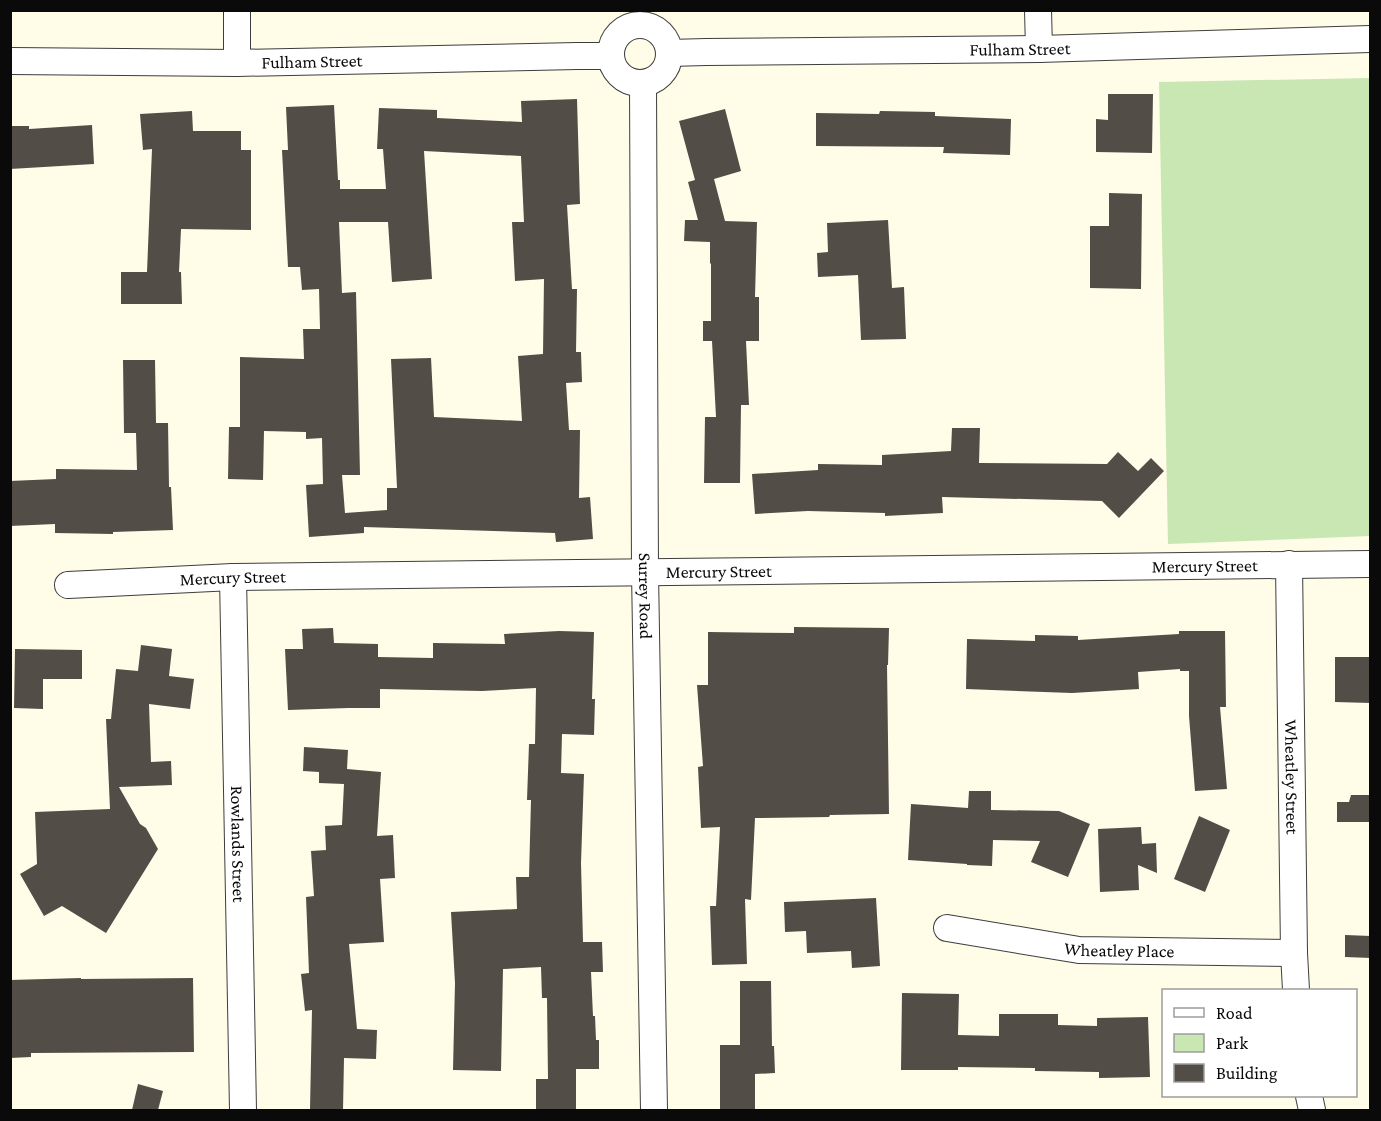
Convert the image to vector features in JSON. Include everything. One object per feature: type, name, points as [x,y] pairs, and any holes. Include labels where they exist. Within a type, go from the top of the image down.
[{"type":"street","points":[[237,10],[237,63]]},
{"type":"street","points":[[1038,10],[1039,49]]},
{"type":"street","points":[[639,18],[660,33],[665,39],[669,53],[662,73],[653,80],[643,83],[625,79],[613,65],[611,56],[615,39],[639,18]]},
{"type":"street","name":"Fulham Street","points":[[669,53],[1039,49],[1371,39]]},
{"type":"street","name":"Fulham Street","points":[[10,61],[237,63],[611,56]]},
{"type":"street","name":"Surrey Road","points":[[643,83],[645,572],[654,1110]]},
{"type":"street","name":"Wheatley Street","points":[[1288,564],[1296,989]]},
{"type":"street","name":"Mercury Street","points":[[68,585],[233,577],[1371,564]]},
{"type":"street","name":"Rowlands Street","points":[[233,577],[243,1110]]},
{"type":"street","name":"Wheatley Place","points":[[947,928],[1079,950],[1294,953]]},
{"type":"green space","points":[[1370,78],[1370,536],[1168,544],[1159,82]]},
{"type":"building","points":[[1108,94],[1153,94],[1152,153],[1096,152],[1096,119],[1108,120]]},
{"type":"building","points":[[577,99],[580,204],[567,205],[572,289],[577,289],[576,352],[581,352],[582,382],[566,383],[569,430],[580,430],[579,498],[590,497],[593,539],[556,542],[555,533],[364,527],[364,533],[309,537],[306,485],[323,484],[322,438],[306,439],[306,432],[264,431],[263,480],[228,479],[229,427],[240,427],[240,357],[304,359],[303,329],[320,329],[319,289],[302,290],[300,267],[288,267],[282,150],[288,150],[286,107],[334,105],[340,189],[386,189],[383,149],[377,149],[379,108],[437,110],[437,118],[522,122],[521,101]],"holes":[[[424,151],[521,156],[524,222],[512,222],[515,281],[544,279],[543,354],[518,356],[522,421],[434,417],[431,358],[391,359],[397,488],[387,488],[387,510],[345,513],[342,475],[360,475],[356,292],[342,293],[339,222],[388,222],[392,282],[432,279]]]},
{"type":"building","points":[[725,109],[741,171],[714,179],[725,221],[757,222],[755,297],[759,297],[759,341],[746,341],[749,405],[741,405],[740,483],[704,483],[705,417],[716,417],[712,341],[703,341],[703,321],[711,321],[710,242],[684,241],[685,220],[698,220],[688,182],[695,180],[679,121]]},
{"type":"building","points":[[192,111],[193,131],[241,131],[241,150],[251,150],[251,230],[181,229],[179,272],[181,272],[182,304],[121,304],[121,272],[147,272],[152,149],[143,150],[140,114]]},
{"type":"building","points":[[880,111],[935,112],[935,116],[1011,119],[1010,155],[943,153],[944,147],[816,146],[816,113],[879,114]]},
{"type":"building","points":[[92,125],[94,164],[10,169],[10,126],[29,126],[29,129]]},
{"type":"building","points":[[1109,193],[1142,194],[1141,289],[1090,288],[1090,226],[1109,226]]},
{"type":"building","points":[[888,220],[892,288],[904,287],[906,339],[861,340],[858,275],[818,277],[817,253],[828,252],[827,223]]},
{"type":"building","points":[[123,360],[155,360],[156,423],[168,423],[169,487],[171,487],[173,530],[113,532],[113,534],[55,533],[55,524],[10,526],[10,481],[56,479],[56,469],[137,470],[136,433],[124,433]]},
{"type":"building","points":[[952,428],[980,428],[979,463],[1107,464],[1118,452],[1138,471],[1151,458],[1164,471],[1119,518],[1102,501],[942,497],[943,513],[885,516],[885,513],[808,511],[755,514],[752,474],[818,470],[818,464],[882,465],[882,455],[951,451]]},
{"type":"building","points":[[794,627],[889,628],[887,665],[889,814],[755,818],[751,900],[745,899],[747,964],[712,965],[710,906],[716,906],[720,827],[701,828],[698,767],[703,766],[697,685],[708,685],[708,632],[794,633]]},
{"type":"building","points":[[333,628],[334,643],[378,644],[378,657],[433,658],[433,643],[505,644],[504,634],[594,632],[592,699],[595,699],[594,735],[562,734],[561,773],[584,774],[581,863],[583,942],[602,942],[603,972],[591,972],[593,1016],[595,1016],[596,1040],[599,1040],[599,1069],[576,1069],[576,1110],[536,1110],[536,1079],[548,1079],[547,998],[542,998],[541,967],[503,969],[501,1071],[453,1070],[455,983],[451,912],[517,909],[516,877],[529,877],[531,800],[527,800],[529,744],[535,744],[536,688],[482,691],[380,689],[380,708],[288,710],[285,649],[303,649],[302,629]]},
{"type":"building","points":[[1179,631],[1225,631],[1226,707],[1220,707],[1227,789],[1195,791],[1189,716],[1189,671],[1180,671],[1180,669],[1138,672],[1139,689],[1072,693],[966,689],[967,639],[1035,641],[1035,635],[1078,636],[1078,640],[1179,634]]},
{"type":"building","points":[[141,645],[172,649],[169,676],[194,679],[190,709],[149,704],[151,762],[171,761],[172,785],[119,787],[140,824],[146,828],[158,849],[106,933],[62,906],[44,916],[20,874],[37,864],[35,812],[110,809],[106,719],[111,719],[116,669],[138,671]]},
{"type":"building","points":[[15,649],[82,650],[82,679],[43,679],[43,709],[14,708]]},
{"type":"building","points":[[1335,657],[1371,657],[1371,703],[1335,702]]},
{"type":"building","points":[[304,747],[348,750],[347,769],[381,772],[377,836],[393,835],[395,878],[380,879],[384,942],[349,944],[357,1029],[377,1030],[376,1059],[344,1058],[343,1110],[310,1110],[312,1010],[305,1011],[301,974],[309,973],[306,897],[314,896],[311,851],[326,850],[325,826],[342,825],[344,784],[319,783],[319,772],[303,771]]},
{"type":"building","points":[[969,791],[991,791],[991,810],[1059,811],[1090,824],[1068,877],[1031,862],[1040,841],[993,840],[992,866],[908,860],[911,804],[968,808]]},
{"type":"building","points":[[1351,795],[1371,795],[1371,822],[1337,822],[1337,802],[1349,802]]},
{"type":"building","points":[[1199,816],[1230,830],[1205,892],[1174,879]]},
{"type":"building","points":[[1141,827],[1142,844],[1156,843],[1157,873],[1138,865],[1139,890],[1100,892],[1098,829]]},
{"type":"building","points":[[876,898],[880,966],[852,968],[851,951],[807,953],[806,931],[785,932],[784,902]]},
{"type":"building","points":[[1345,935],[1371,936],[1371,958],[1345,957]]},
{"type":"building","points":[[193,978],[194,1052],[31,1053],[31,1057],[10,1058],[10,980]]},
{"type":"building","points":[[740,981],[771,981],[772,1046],[774,1046],[775,1073],[755,1074],[755,1110],[720,1110],[720,1045],[740,1045]]},
{"type":"building","points":[[902,993],[959,994],[958,1035],[999,1036],[999,1014],[1058,1014],[1058,1025],[1097,1026],[1097,1018],[1148,1017],[1150,1077],[1099,1078],[1099,1072],[1035,1071],[1035,1068],[958,1067],[958,1070],[901,1070]]},
{"type":"building","points":[[138,1084],[163,1091],[158,1110],[132,1110]]}]
